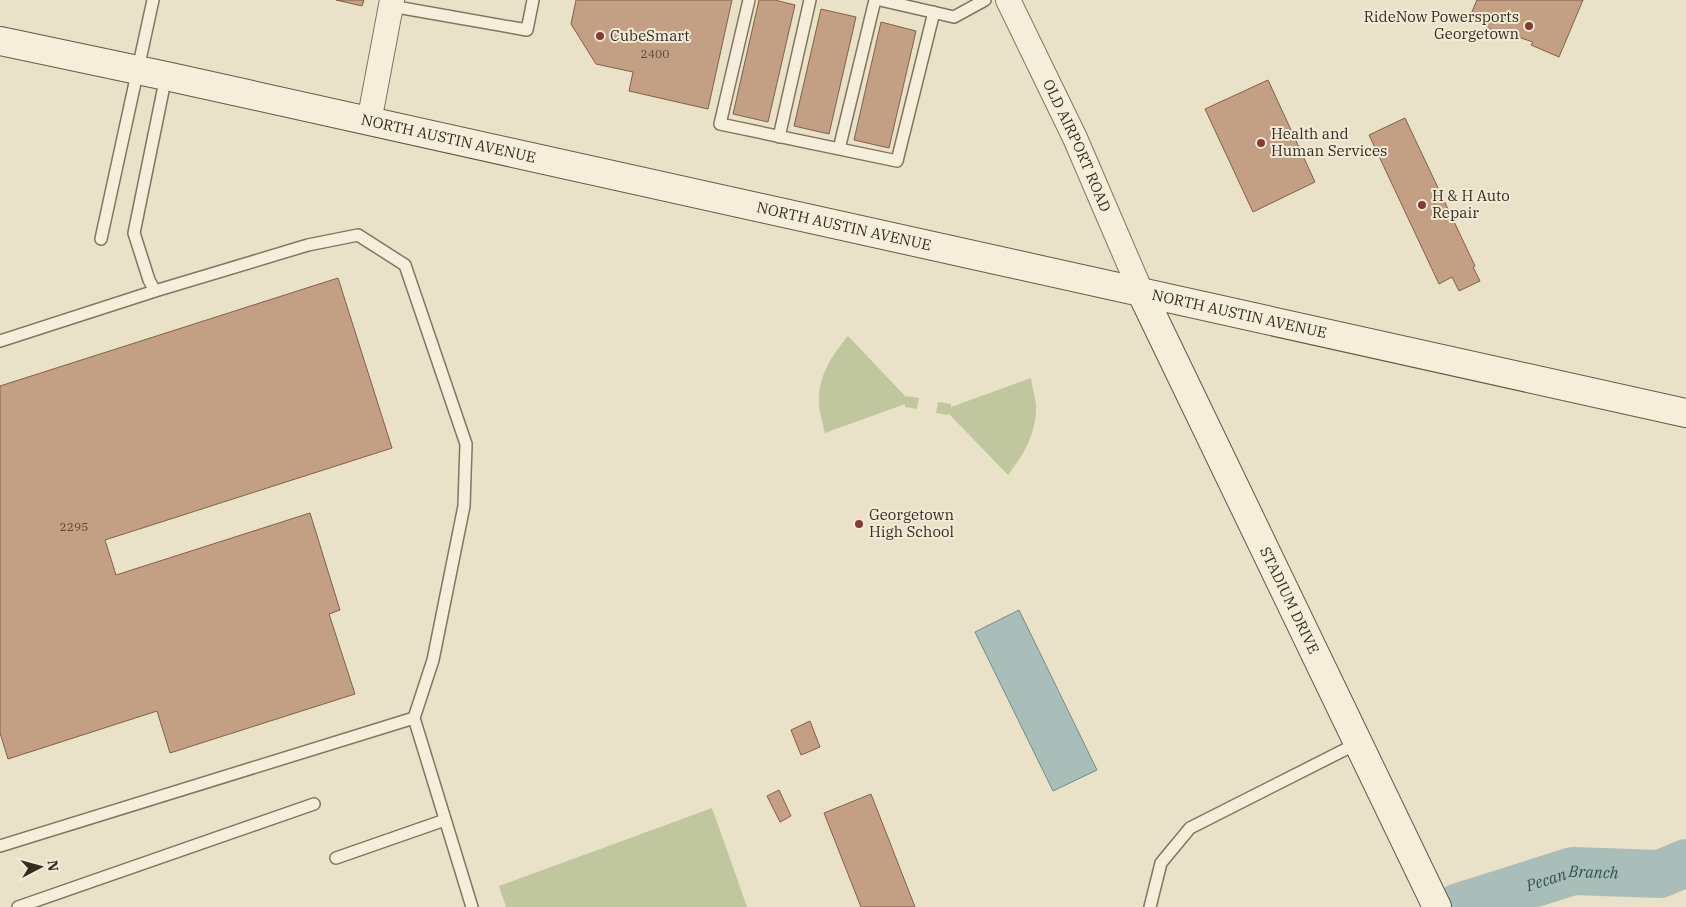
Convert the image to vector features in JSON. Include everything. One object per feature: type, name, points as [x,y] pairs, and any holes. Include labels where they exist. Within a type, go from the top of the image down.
[{"type":"main road","name":"NORTH AUSTIN AVENUE","points":[[0,41],[166,76],[1686,414]]},
{"type":"main road","name":"STADIUM DRIVE","points":[[1142,294],[1437,907]]},
{"type":"street","name":"OLD AIRPORT ROAD","points":[[1008,0],[1075,138],[1142,294]]},
{"type":"street","points":[[369,122],[392,3]]},
{"type":"lane","points":[[101,239],[153,0]]},
{"type":"lane","points":[[392,3],[527,30],[533,0]]},
{"type":"lane","points":[[749,0],[720,124],[897,161],[934,12]]},
{"type":"lane","points":[[779,136],[810,0]]},
{"type":"lane","points":[[839,149],[875,0]]},
{"type":"lane","points":[[880,0],[954,17],[985,0]]},
{"type":"lane","points":[[155,291],[149,280],[134,233],[166,76]]},
{"type":"lane","points":[[0,341],[155,291],[308,245],[358,235],[405,265],[466,444],[464,506],[433,660],[414,718],[472,907]]},
{"type":"lane","points":[[0,846],[414,718]]},
{"type":"lane","points":[[1150,907],[1161,863],[1190,828],[1358,743]]},
{"type":"lane","points":[[18,907],[314,804]]},
{"type":"lane","points":[[336,858],[445,820]]},
{"type":"green space","points":[[848,336],[906,397],[919,398],[917,409],[905,407],[905,404],[825,433],[819,406],[820,386],[826,368]]},
{"type":"green space","points":[[1031,378],[1036,405],[1032,434],[1024,451],[1008,475],[949,414],[936,413],[938,402],[951,404],[951,407]]},
{"type":"green space","points":[[712,808],[747,907],[506,907],[499,886]]},
{"type":"water","points":[[1019,610],[1097,770],[1053,791],[975,632]]},
{"type":"building","points":[[336,0],[364,0],[362,6]]},
{"type":"building","points":[[576,0],[732,0],[708,109],[629,91],[633,72],[596,64],[571,24]]},
{"type":"building","points":[[759,0],[775,0],[795,5],[768,122],[733,114]]},
{"type":"building","name":"RideNow Powersports Georgetown","points":[[1477,0],[1583,0],[1559,57],[1531,45],[1533,42],[1500,31],[1496,32],[1472,18],[1468,21]]},
{"type":"building","points":[[821,9],[856,17],[829,134],[794,126]]},
{"type":"building","points":[[881,22],[916,31],[889,148],[854,140]]},
{"type":"building","points":[[1268,80],[1315,182],[1253,212],[1205,109]]},
{"type":"building","points":[[1405,118],[1475,266],[1473,267],[1480,281],[1459,291],[1452,277],[1439,284],[1369,135]]},
{"type":"building","points":[[338,278],[392,448],[105,540],[116,575],[310,513],[340,610],[329,614],[355,694],[170,753],[157,711],[8,759],[0,733],[0,386]]},
{"type":"building","points":[[810,721],[820,747],[801,755],[791,730]]},
{"type":"building","points":[[779,790],[791,816],[780,822],[767,796]]},
{"type":"building","points":[[871,794],[915,907],[861,907],[824,813]]},
{"type":"waterway","name":"Pecan Branch","points":[[1459,907],[1573,871],[1660,874],[1686,863]]},
{"type":"place","name":"RideNow Powersports Georgetown","points":[[1529,26]]},
{"type":"place","name":"CubeSmart","points":[[600,36]]},
{"type":"place","name":"Health and Human Services","points":[[1261,143]]},
{"type":"place","name":"H & H Auto Repair","points":[[1422,205]]},
{"type":"place","name":"Georgetown High School","points":[[859,524]]}]
